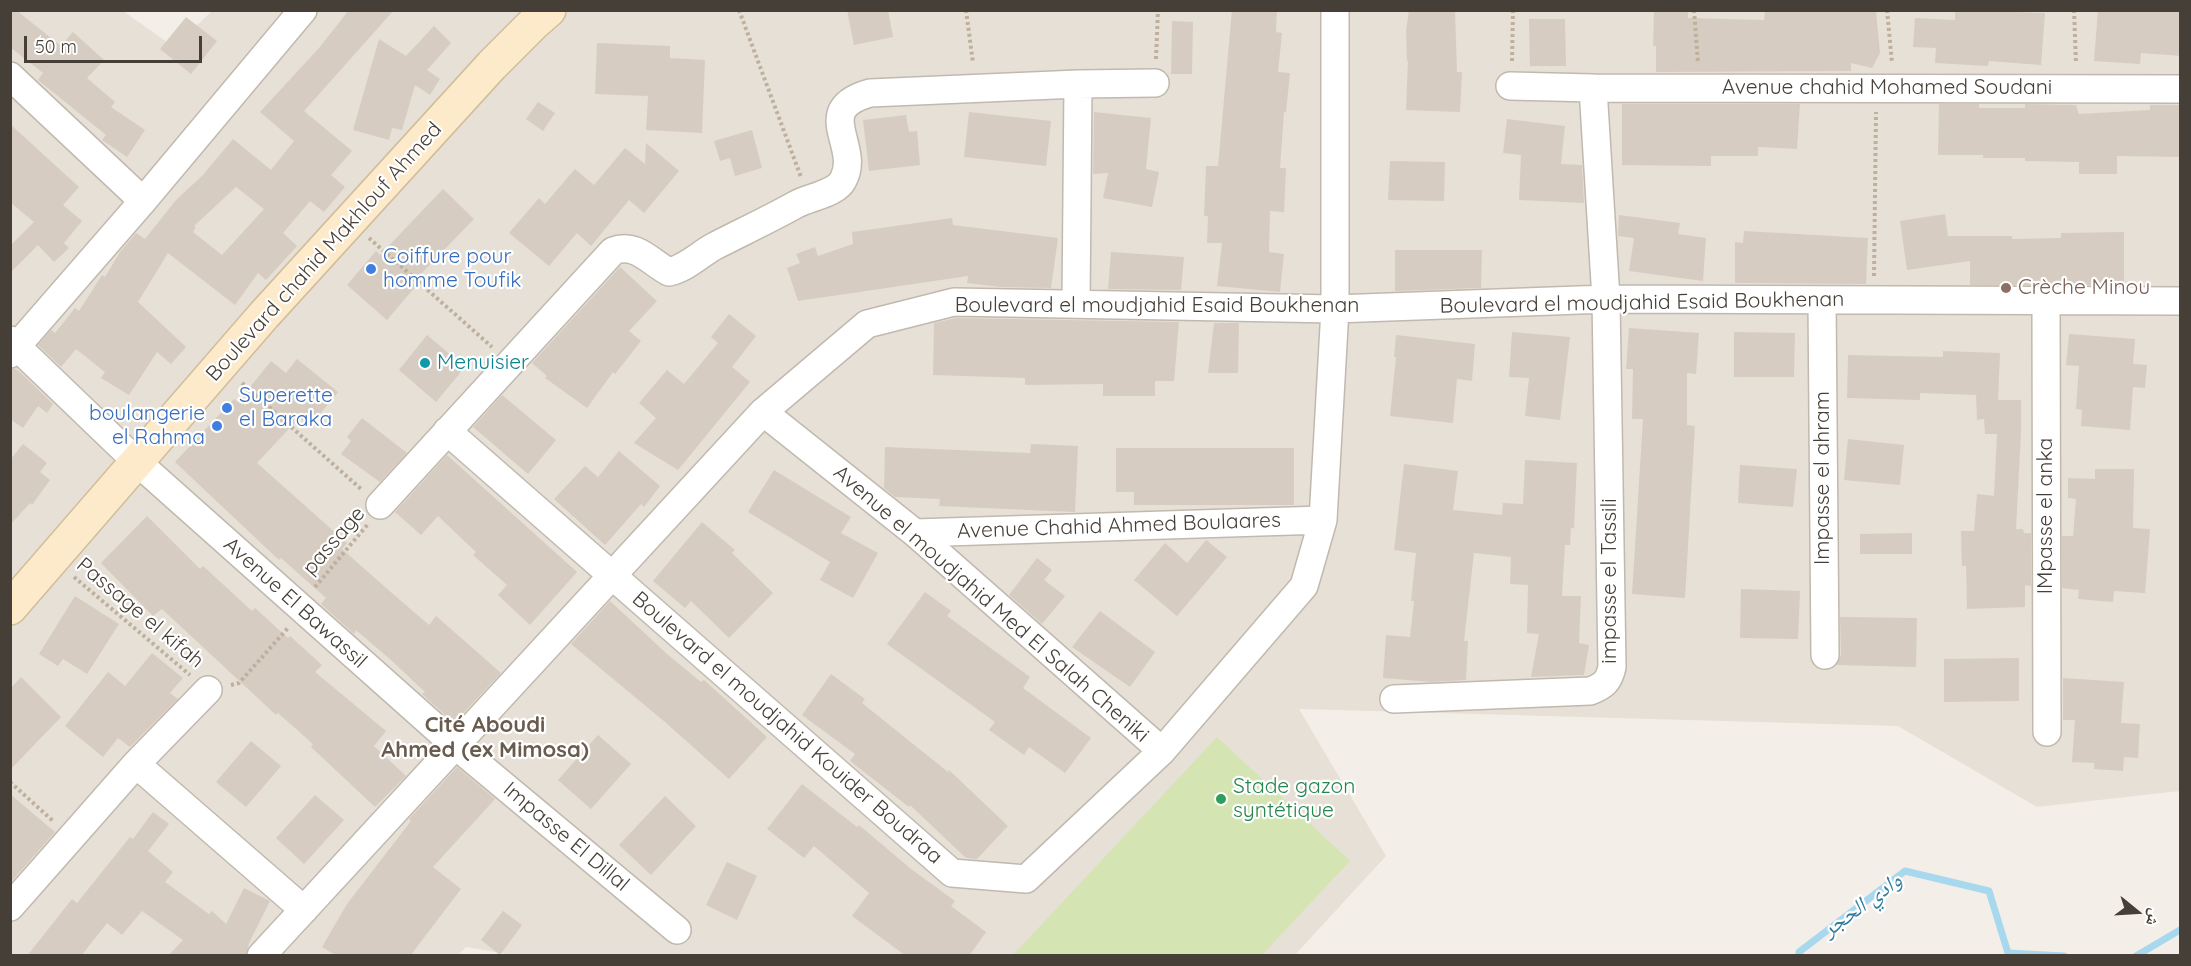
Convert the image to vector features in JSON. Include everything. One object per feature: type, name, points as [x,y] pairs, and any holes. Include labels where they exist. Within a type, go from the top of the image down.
[{"type":"main road","name":"Boulevard chahid Makhlouf Ahmed","points":[[10,608],[136,461],[350,221],[492,65],[549,10]]},
{"type":"street","points":[[13,347],[143,201],[303,10]]},
{"type":"street","name":"Boulevard el moudjahid Kouider Boudraa","points":[[447,431],[952,873],[1026,879],[1162,751],[1304,586],[1323,520],[1335,309],[1335,10]]},
{"type":"street","points":[[10,76],[143,201]]},
{"type":"street","points":[[380,505],[613,251],[630,248],[638,250],[654,264],[669,272],[677,270],[712,248],[809,198],[834,190],[843,180],[848,158],[840,122],[844,107],[853,98],[870,93],[1155,83]]},
{"type":"street","points":[[1076,304],[1078,84]]},
{"type":"street","name":"Avenue chahid Mohamed Soudani","points":[[1517,86],[2181,88]]},
{"type":"street","points":[[1593,88],[1606,299]]},
{"type":"street","name":"Boulevard el moudjahid Esaid Boukhenan","points":[[261,956],[763,412],[867,324],[954,302],[1335,309],[1606,299],[2181,301]]},
{"type":"street","name":"impasse el Tassili","points":[[1394,699],[1590,691],[1603,687],[1610,677],[1612,667],[1606,299]]},
{"type":"street","name":"Impasse el ahram","points":[[1822,300],[1825,655]]},
{"type":"street","name":"IMpasse el anka","points":[[2046,301],[2047,732]]},
{"type":"street","name":"Avenue El Bawassil","points":[[13,347],[136,461],[455,745]]},
{"type":"street","name":"Avenue el moudjahid Med El Salah Cheniki","points":[[763,412],[915,533],[1162,751]]},
{"type":"street","name":"Avenue Chahid Ahmed Boulaares","points":[[915,533],[1323,520]]},
{"type":"street","points":[[10,907],[136,764],[208,690]]},
{"type":"street","name":"Impasse El Dillal","points":[[455,745],[677,930]]},
{"type":"street","points":[[136,764],[304,910]]},
{"type":"path","points":[[739,10],[809,198]]},
{"type":"path","points":[[966,10],[976,88]]},
{"type":"path","points":[[1155,83],[1158,10]]},
{"type":"path","points":[[1513,10],[1512,72],[1517,86]]},
{"type":"path","points":[[1694,10],[1699,88]]},
{"type":"path","points":[[1874,300],[1887,10]]},
{"type":"path","points":[[2074,10],[2077,88]]},
{"type":"path","points":[[350,221],[510,363]]},
{"type":"path","points":[[221,365],[380,505]]},
{"type":"path","name":"passage","points":[[208,690],[239,683],[286,632],[298,606],[379,512],[380,505]]},
{"type":"path","name":"Passage el kifah","points":[[53,559],[208,690]]},
{"type":"path","points":[[10,782],[72,837]]},
{"type":"shaded area","points":[[213,10],[2180,11],[2180,791],[2037,807],[1898,726],[1299,709],[1386,856],[1295,955],[518,956],[466,947],[457,956],[11,955],[10,11],[123,11],[174,47]]},
{"type":"green space","name":"Stade gazon syntétique","points":[[1217,737],[1350,861],[1262,955],[1013,955]]},
{"type":"building","points":[[10,10],[16,10],[61,46],[73,32],[104,60],[87,78],[115,102],[111,107],[145,130],[127,157],[102,140],[106,135],[38,80],[43,73],[10,47]]},
{"type":"building","points":[[349,10],[394,10],[304,111],[352,151],[331,175],[345,187],[324,212],[310,201],[283,233],[297,246],[266,280],[258,273],[235,305],[168,253],[138,302],[186,347],[171,364],[157,352],[129,395],[101,378],[105,372],[76,349],[61,367],[38,345],[51,330],[55,333],[75,308],[79,311],[102,275],[105,277],[120,252],[136,233],[145,239],[176,200],[203,175],[233,139],[271,170],[294,141],[260,112],[319,48]],"holes":[[[236,187],[264,209],[222,255],[193,232],[196,227],[194,226]]]},
{"type":"building","points":[[847,10],[888,10],[893,37],[854,45]]},
{"type":"building","points":[[1232,10],[1277,10],[1276,32],[1282,33],[1278,72],[1290,73],[1286,112],[1284,112],[1280,168],[1286,168],[1284,212],[1270,211],[1269,252],[1284,254],[1280,292],[1217,286],[1222,243],[1207,243],[1208,216],[1204,216],[1206,166],[1218,166]]},
{"type":"building","points":[[1409,10],[1455,10],[1457,72],[1462,72],[1460,112],[1406,110],[1408,61],[1406,31]]},
{"type":"building","points":[[1654,10],[1688,10],[1688,18],[1764,20],[1765,10],[1876,11],[1880,53],[1872,68],[1851,63],[1851,71],[1656,72],[1656,46],[1653,46]]},
{"type":"building","points":[[1955,10],[2045,13],[2041,65],[1989,61],[1988,66],[1935,63],[1936,48],[1913,47],[1915,18],[1955,20]]},
{"type":"building","points":[[2098,10],[2181,10],[2181,56],[2141,53],[2140,64],[2094,61]]},
{"type":"building","points":[[186,17],[217,41],[191,74],[160,49]]},
{"type":"building","points":[[1529,19],[1565,19],[1566,66],[1530,66]]},
{"type":"building","points":[[1172,21],[1193,22],[1192,74],[1171,74]]},
{"type":"building","points":[[434,26],[451,43],[427,70],[440,79],[430,95],[415,85],[402,130],[392,128],[389,140],[353,130],[379,39],[406,56]]},
{"type":"building","points":[[597,43],[670,46],[670,58],[705,60],[702,133],[646,130],[648,96],[595,94]]},
{"type":"building","points":[[538,102],[555,113],[543,131],[526,119]]},
{"type":"building","points":[[1622,104],[1800,104],[1797,149],[1758,147],[1758,156],[1711,156],[1711,166],[1622,165]]},
{"type":"building","points":[[1939,104],[1979,104],[1979,108],[2025,108],[2025,104],[2076,105],[2079,114],[2150,110],[2150,105],[2181,105],[2181,157],[2117,156],[2117,174],[2079,174],[2079,162],[1983,158],[1983,155],[1938,155]]},
{"type":"building","points":[[969,112],[1051,121],[1046,166],[964,157]]},
{"type":"building","points":[[1094,112],[1151,118],[1146,169],[1159,172],[1152,207],[1103,198],[1108,173],[1093,174]]},
{"type":"building","points":[[906,115],[909,132],[917,131],[920,165],[869,171],[863,120]]},
{"type":"building","points":[[1507,119],[1565,126],[1561,164],[1582,165],[1584,203],[1519,200],[1521,155],[1503,153]]},
{"type":"building","points":[[10,124],[79,187],[63,205],[82,221],[64,243],[69,248],[54,262],[38,245],[10,273],[10,246],[34,222],[10,202]]},
{"type":"building","points":[[752,130],[762,168],[735,176],[730,158],[720,161],[714,141]]},
{"type":"building","points":[[646,143],[679,171],[644,213],[629,200],[591,246],[577,233],[549,266],[509,233],[539,198],[545,204],[575,169],[594,185],[625,148],[645,164]]},
{"type":"building","points":[[1390,161],[1445,162],[1444,201],[1388,200]]},
{"type":"building","points":[[443,189],[474,219],[412,283],[416,286],[387,320],[347,285],[376,251],[380,255]]},
{"type":"building","points":[[1945,214],[1948,236],[2012,236],[2012,239],[2061,238],[2061,233],[2124,232],[2124,285],[1970,285],[1970,261],[1907,270],[1900,221]]},
{"type":"building","points":[[1619,215],[1680,223],[1678,234],[1706,238],[1703,281],[1629,271],[1634,238],[1618,236]]},
{"type":"building","points":[[952,218],[953,225],[1058,238],[1051,288],[1001,287],[967,283],[968,276],[798,301],[787,268],[800,263],[796,254],[815,247],[818,256],[853,244],[852,232]]},
{"type":"building","points":[[1744,231],[1868,238],[1866,284],[1735,283],[1735,242],[1743,243]]},
{"type":"building","points":[[1395,250],[1482,250],[1481,288],[1395,291]]},
{"type":"building","points":[[1111,252],[1184,257],[1181,290],[1108,289]]},
{"type":"building","points":[[620,267],[657,301],[629,331],[641,341],[615,374],[613,372],[587,408],[545,378],[547,376],[532,363]]},
{"type":"building","points":[[729,314],[756,336],[732,367],[750,382],[678,470],[634,443],[656,418],[639,403],[667,370],[684,384],[718,343],[711,337]]},
{"type":"building","points":[[956,318],[1179,322],[1174,381],[1155,381],[1155,396],[1103,396],[1103,384],[1025,385],[1025,378],[933,375],[934,323]]},
{"type":"building","points":[[1214,323],[1239,323],[1238,373],[1208,373]]},
{"type":"building","points":[[1629,328],[1699,333],[1696,374],[1687,373],[1687,425],[1695,426],[1685,598],[1632,594],[1643,419],[1632,419],[1633,369],[1626,369]]},
{"type":"building","points":[[1512,332],[1570,337],[1560,420],[1525,416],[1529,378],[1509,377]]},
{"type":"building","points":[[1734,332],[1795,333],[1794,377],[1734,377]]},
{"type":"building","points":[[2069,334],[2135,339],[2133,364],[2147,365],[2145,388],[2133,387],[2130,430],[2081,426],[2082,410],[2076,409],[2079,366],[2066,365]]},
{"type":"building","name":"Menuisier","points":[[427,335],[465,367],[436,402],[399,370]]},
{"type":"building","points":[[1396,335],[1475,344],[1472,381],[1457,379],[1453,423],[1390,416]]},
{"type":"building","points":[[1943,351],[2000,353],[1998,400],[2021,400],[2016,529],[2023,529],[2024,533],[2031,533],[2031,586],[2025,585],[2025,607],[1967,609],[1966,566],[1962,566],[1961,531],[1974,531],[1977,494],[1994,496],[1997,434],[1985,434],[1984,419],[1977,420],[1976,395],[1920,393],[1920,400],[1847,398],[1848,355],[1943,357]]},
{"type":"building","points":[[297,359],[338,392],[310,426],[299,418],[257,463],[347,543],[342,549],[429,625],[436,616],[501,673],[454,723],[422,694],[425,692],[391,660],[356,630],[354,634],[321,604],[326,598],[281,558],[279,560],[175,462],[234,399],[238,402],[271,361],[286,373]]},
{"type":"building","points":[[10,369],[16,369],[21,373],[53,404],[47,413],[38,406],[23,428],[10,419]]},
{"type":"building","points":[[502,395],[556,440],[528,474],[473,427]]},
{"type":"building","points":[[362,418],[407,453],[380,482],[341,454],[351,441],[347,437]]},
{"type":"building","points":[[1848,439],[1904,445],[1900,485],[1844,480]]},
{"type":"building","points":[[23,444],[47,463],[40,472],[50,480],[32,505],[30,503],[10,525],[10,460]]},
{"type":"building","points":[[1031,444],[1078,446],[1075,512],[939,506],[940,499],[895,497],[884,488],[885,447],[1030,453]]},
{"type":"building","points":[[1116,448],[1294,448],[1294,505],[1134,505],[1134,492],[1116,492]]},
{"type":"building","points":[[619,451],[660,486],[644,507],[641,504],[605,545],[554,499],[585,466],[598,477]]},
{"type":"building","points":[[447,455],[577,572],[530,625],[498,595],[507,585],[473,555],[476,552],[438,516],[421,535],[395,512]]},
{"type":"building","points":[[1525,460],[1577,463],[1574,528],[1571,528],[1570,545],[1565,545],[1562,596],[1581,596],[1579,643],[1589,645],[1584,675],[1531,677],[1539,634],[1527,633],[1528,585],[1510,584],[1511,557],[1474,553],[1464,641],[1468,641],[1466,680],[1432,682],[1383,678],[1386,635],[1410,637],[1414,601],[1411,601],[1416,553],[1394,550],[1404,464],[1458,471],[1453,510],[1502,515],[1503,503],[1523,504]]},
{"type":"building","points":[[1740,465],[1797,469],[1793,507],[1738,503]]},
{"type":"building","points":[[2095,469],[2134,469],[2133,528],[2150,529],[2145,593],[2114,591],[2113,602],[2078,599],[2079,590],[2062,588],[2062,536],[2073,536],[2076,499],[2068,498],[2068,478],[2095,479]]},
{"type":"building","points":[[774,470],[851,517],[841,533],[878,553],[853,598],[820,580],[830,562],[748,512]]},
{"type":"building","points":[[147,516],[200,569],[203,566],[252,611],[255,608],[288,638],[290,636],[322,665],[315,672],[386,731],[374,746],[406,776],[375,807],[311,747],[313,744],[278,713],[276,715],[162,609],[153,616],[101,563]]},
{"type":"building","points":[[702,522],[735,550],[732,553],[773,593],[729,638],[691,601],[685,608],[653,581]]},
{"type":"building","points":[[1912,533],[1912,554],[1860,554],[1860,534]]},
{"type":"building","points":[[1206,540],[1227,557],[1177,616],[1134,580],[1165,543],[1187,563]]},
{"type":"building","points":[[1037,558],[1052,570],[1044,580],[1065,596],[1042,624],[1009,595]]},
{"type":"building","points":[[1741,589],[1800,591],[1798,639],[1740,638]]},
{"type":"building","points":[[925,592],[951,611],[947,616],[1030,677],[1023,688],[1091,738],[1065,773],[1029,747],[1024,755],[989,730],[995,722],[887,644]]},
{"type":"building","points":[[75,596],[119,624],[87,674],[63,659],[58,666],[39,654]]},
{"type":"building","points":[[610,601],[667,654],[701,682],[704,680],[767,737],[729,779],[571,644]]},
{"type":"building","points":[[1100,611],[1155,652],[1130,687],[1072,647]]},
{"type":"building","points":[[1840,617],[1917,618],[1916,667],[1836,665],[1841,655]]},
{"type":"building","points":[[152,653],[183,678],[170,693],[178,699],[130,747],[118,738],[103,757],[65,726],[108,672],[125,686]]},
{"type":"building","points":[[2019,658],[2019,701],[1944,702],[1944,659]]},
{"type":"building","points":[[831,674],[865,699],[862,703],[948,772],[949,770],[1008,826],[977,859],[966,858],[910,805],[909,807],[850,761],[855,754],[802,715]]},
{"type":"building","points":[[21,677],[61,717],[10,770],[10,689]]},
{"type":"building","points":[[2063,678],[2124,682],[2121,723],[2140,724],[2138,758],[2124,757],[2123,771],[2094,769],[2094,763],[2072,762],[2075,720],[2063,720]]},
{"type":"building","points":[[598,735],[631,764],[591,809],[558,780]]},
{"type":"building","points":[[251,741],[281,766],[246,807],[216,782]]},
{"type":"building","points":[[457,767],[495,799],[433,867],[461,889],[410,956],[337,956],[322,947],[347,904],[411,821],[409,819]]},
{"type":"building","points":[[802,784],[857,827],[859,825],[911,869],[955,901],[951,906],[986,932],[969,956],[906,956],[852,916],[869,893],[814,846],[804,858],[767,829]]},
{"type":"building","points":[[10,794],[55,832],[10,883]]},
{"type":"building","points":[[315,795],[344,820],[304,864],[276,838]]},
{"type":"building","points":[[665,796],[696,826],[651,875],[619,845]]},
{"type":"building","points":[[153,812],[169,824],[148,851],[173,872],[165,882],[209,914],[212,911],[226,924],[244,888],[270,901],[249,943],[246,956],[168,956],[183,940],[142,911],[122,935],[107,923],[81,956],[27,956],[72,899],[77,903],[130,837],[133,839]]},
{"type":"building","points":[[727,862],[757,876],[737,920],[706,905]]},
{"type":"building","points":[[503,911],[522,925],[500,955],[481,940]]},
{"type":"waterway","name":"وادي الحجر","points":[[1799,956],[1799,952],[1905,871],[1989,891],[2008,953],[2064,956]]},
{"type":"waterway","name":"وادي الحجر","points":[[2136,956],[2180,930]]},
{"type":"place","name":"Coiffure pour homme Toufik","points":[[371,269]]},
{"type":"place","name":"Crèche Minou","points":[[2006,288]]},
{"type":"place","name":"Menuisier","points":[[425,363]]},
{"type":"place","name":"Superette el Baraka","points":[[227,408]]},
{"type":"place","name":"boulangerie el Rahma","points":[[217,426]]},
{"type":"place","name":"Stade gazon syntétique","points":[[1221,799]]},
{"type":"district","name":"Cité Aboudi Ahmed (ex Mimosa)","points":[[485,738]]}]
